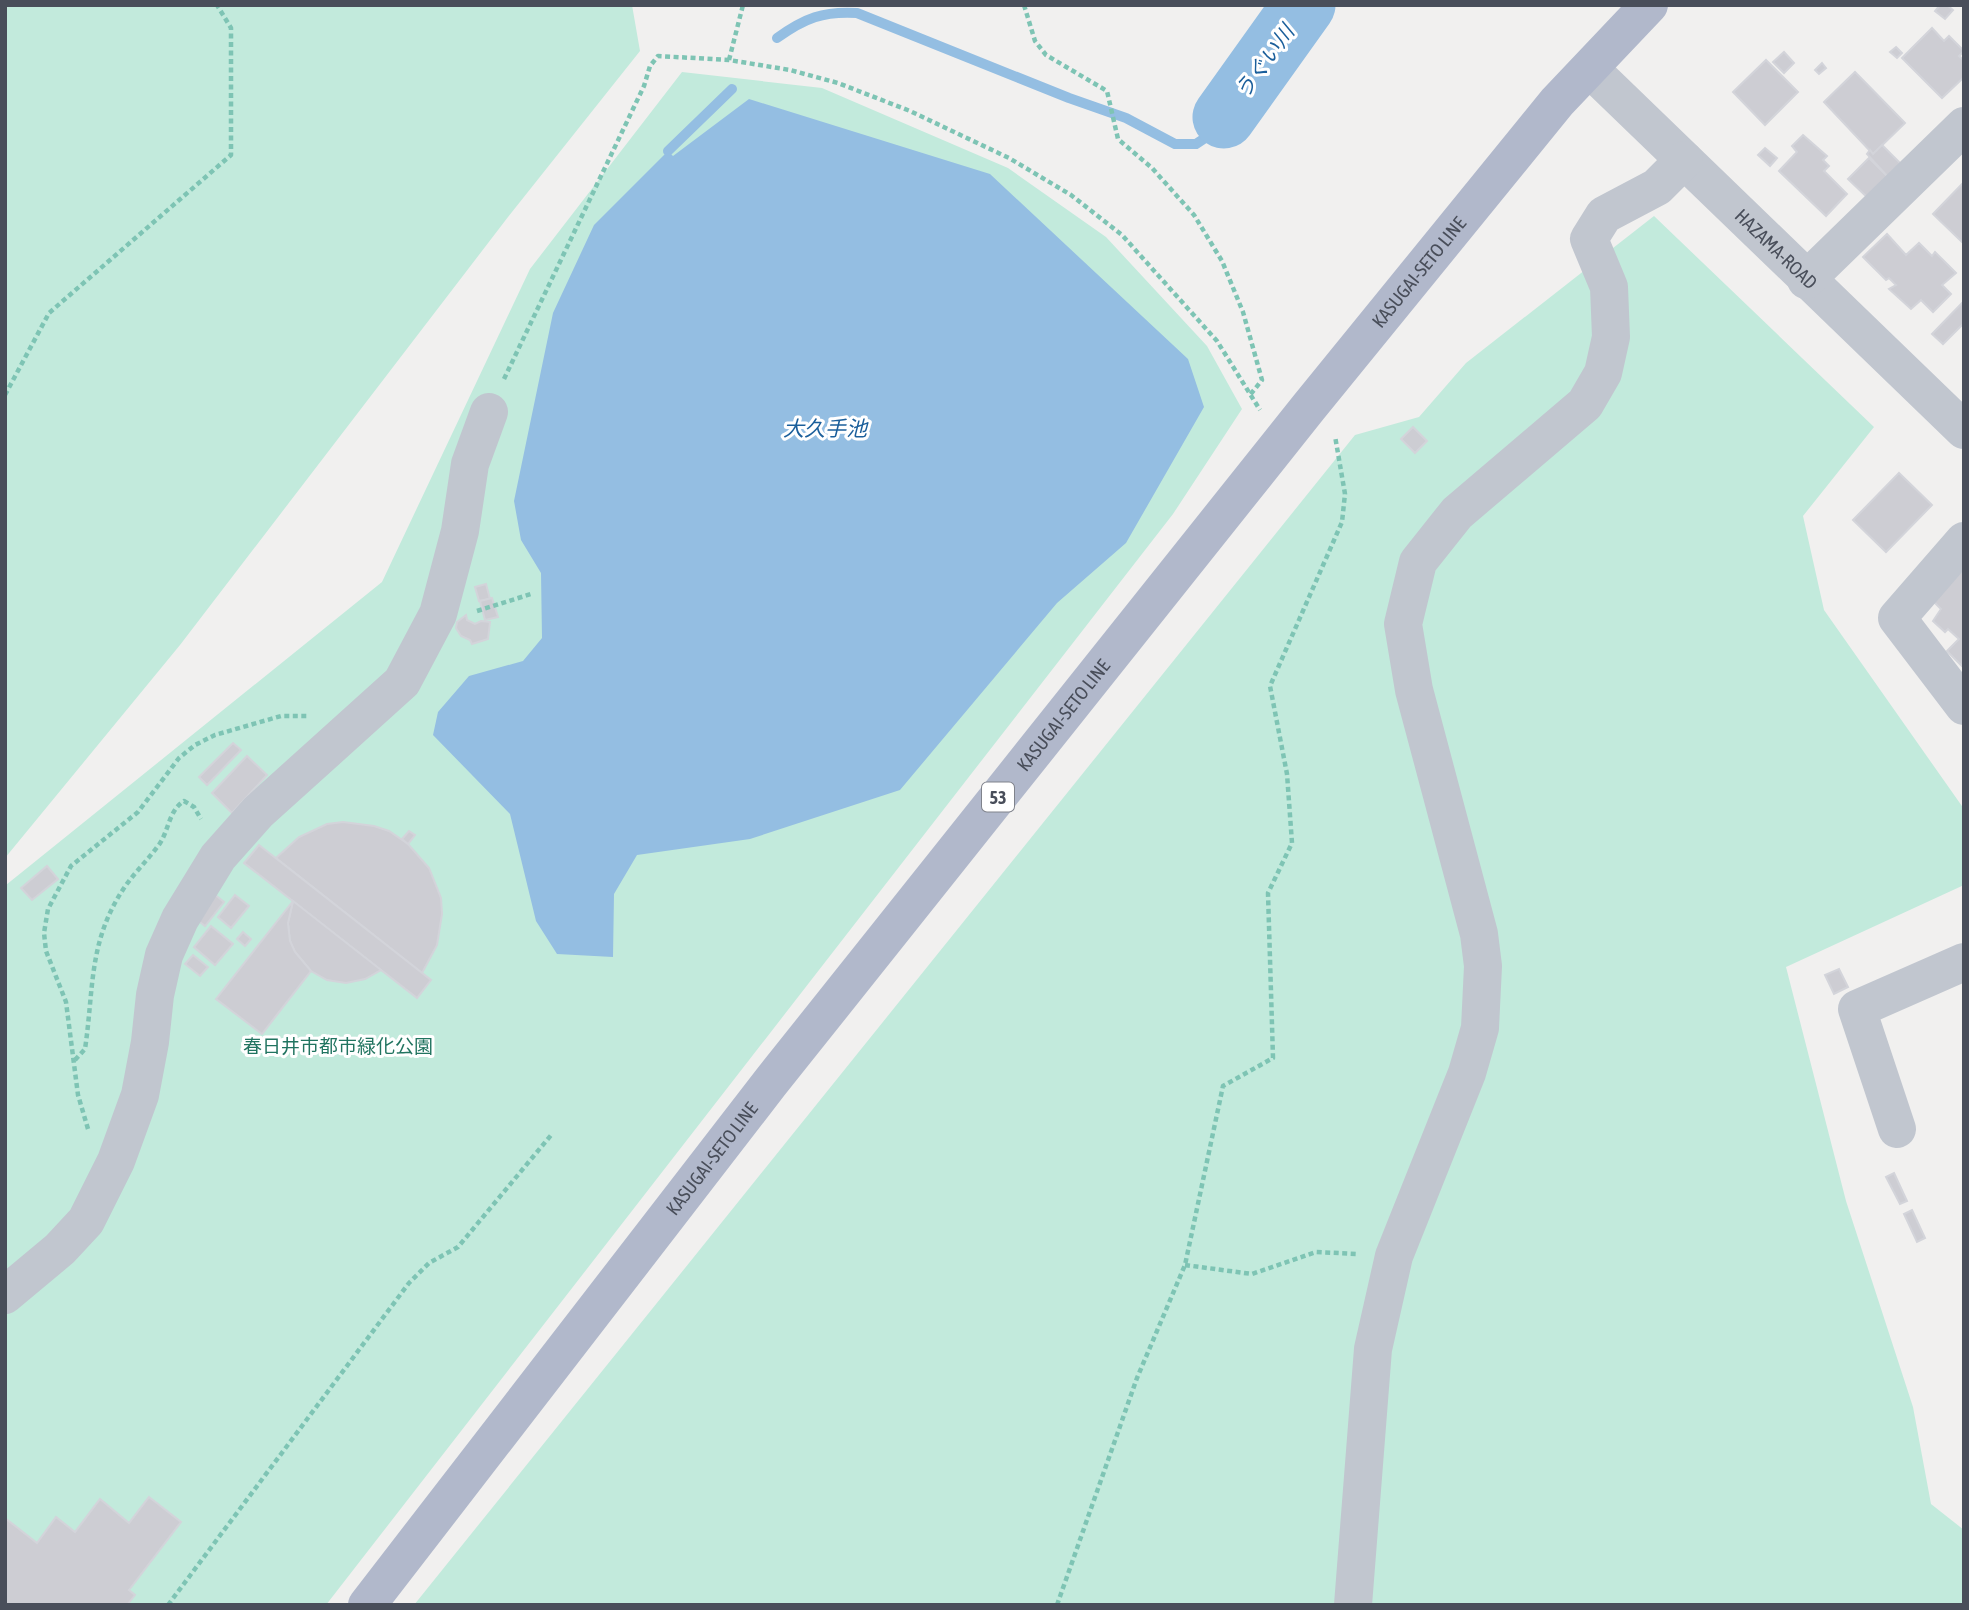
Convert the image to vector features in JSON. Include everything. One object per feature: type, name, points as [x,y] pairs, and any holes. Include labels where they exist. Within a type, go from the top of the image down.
[{"type":"main road","name":"KASUGAI-SETO LINE","points":[[367,1605],[770,1083],[1308,408],[1557,102],[1649,5]]},
{"type":"street","name":"HAZAMA-ROAD","points":[[1590,69],[1964,430]]},
{"type":"street","points":[[1806,280],[1964,126]]},
{"type":"street","points":[[1353,1605],[1373,1349],[1394,1256],[1467,1073],[1479,1028],[1483,992],[1479,934],[1414,691],[1402,624],[1418,562],[1457,513],[1585,404],[1603,373],[1611,337],[1609,287],[1589,239],[1604,215],[1657,187],[1684,160]]},
{"type":"street","points":[[5,1295],[60,1249],[86,1221],[116,1161],[140,1095],[155,995],[164,955],[180,919],[224,850],[258,812],[402,682],[438,614],[460,531],[470,464],[489,412]]},
{"type":"street","points":[[1964,541],[1897,618],[1964,706]]},
{"type":"street","points":[[1897,1129],[1857,1009],[1964,962]]},
{"type":"path","points":[[5,395],[49,313],[231,155],[232,28],[217,5]]},
{"type":"path","points":[[729,60],[743,5]]},
{"type":"path","points":[[1024,5],[1035,41],[1046,55],[1107,91],[1111,99],[1118,139],[1152,169],[1194,215],[1222,261],[1243,312],[1262,380],[1250,395]]},
{"type":"path","points":[[489,412],[645,86],[650,66],[658,56],[729,60],[790,70],[838,83],[898,106],[1009,158],[1071,195],[1122,235],[1217,341],[1260,410]]},
{"type":"path","points":[[1057,1605],[1137,1378],[1185,1265],[1223,1086],[1273,1058],[1268,893],[1292,843],[1287,775],[1270,686],[1338,533],[1345,494],[1338,444],[1332,429],[1308,408]]},
{"type":"path","points":[[438,614],[479,611],[531,594]]},
{"type":"path","points":[[116,1161],[99,1145],[89,1130],[78,1095],[66,1002],[46,951],[44,933],[48,909],[71,866],[138,812],[179,758],[195,745],[238,728],[282,716],[323,716],[343,736]]},
{"type":"path","points":[[74,1061],[85,1049],[96,946],[123,889],[159,845],[176,806],[184,801],[194,807],[224,850]]},
{"type":"path","points":[[168,1605],[410,1283],[429,1263],[458,1247],[552,1134]]},
{"type":"path","points":[[1185,1265],[1252,1274],[1316,1252],[1394,1256]]},
{"type":"green space","points":[[5,5],[632,5],[640,51],[508,217],[180,645],[5,858]]},
{"type":"green space","name":"春日井市都市緑化公園","points":[[682,72],[822,88],[1008,168],[1106,237],[1207,346],[1242,409],[1173,514],[326,1605],[5,1605],[6,885],[382,582],[530,269]]},
{"type":"green space","points":[[1654,216],[1874,427],[1803,516],[1824,610],[1964,809],[1964,885],[1786,967],[1846,1201],[1913,1407],[1931,1504],[1964,1530],[1964,1605],[414,1605],[1355,435],[1419,417],[1466,363]]},
{"type":"water","name":"大久手池","points":[[749,99],[990,174],[1188,359],[1204,407],[1126,543],[1057,603],[900,790],[750,839],[637,855],[614,894],[613,957],[557,954],[536,921],[510,814],[433,735],[438,712],[469,676],[523,661],[542,638],[541,573],[521,540],[514,501],[553,313],[594,225],[668,151],[673,156]]},
{"type":"building","points":[[1940,5],[1947,5],[1953,10],[1945,19],[1935,11]]},
{"type":"building","points":[[1932,28],[1944,41],[1949,36],[1964,51],[1959,56],[1964,61],[1964,77],[1942,98],[1902,58]]},
{"type":"building","points":[[1896,47],[1902,53],[1897,58],[1890,52]]},
{"type":"building","points":[[1784,52],[1794,63],[1784,73],[1773,62]]},
{"type":"building","points":[[1766,60],[1798,92],[1765,125],[1733,92]]},
{"type":"building","points":[[1822,63],[1826,68],[1819,74],[1815,70]]},
{"type":"building","points":[[1855,72],[1905,123],[1873,154],[1824,102]]},
{"type":"building","points":[[1803,135],[1827,156],[1823,160],[1829,166],[1824,171],[1847,194],[1826,216],[1779,171],[1797,152],[1792,146]]},
{"type":"building","points":[[1882,145],[1902,165],[1889,178],[1867,154],[1870,150],[1873,154]]},
{"type":"building","points":[[1765,148],[1777,158],[1770,166],[1758,155]]},
{"type":"building","points":[[1869,158],[1889,178],[1868,198],[1848,179]]},
{"type":"building","points":[[1964,182],[1964,244],[1933,214]]},
{"type":"building","points":[[1887,234],[1906,255],[1919,243],[1932,256],[1935,252],[1956,273],[1942,285],[1951,294],[1933,312],[1921,300],[1911,309],[1889,289],[1896,285],[1889,278],[1886,280],[1863,257]]},
{"type":"building","points":[[1964,301],[1964,323],[1943,344],[1932,334]]},
{"type":"building","points":[[1413,427],[1427,441],[1415,453],[1401,439]]},
{"type":"building","points":[[1899,473],[1932,505],[1886,552],[1853,520]]},
{"type":"building","points":[[1964,569],[1962,666],[1947,651],[1959,639],[1948,629],[1945,632],[1933,621],[1941,609],[1933,601]]},
{"type":"building","points":[[486,584],[490,599],[479,601],[475,587]]},
{"type":"building","points":[[492,598],[498,617],[485,620],[480,601]]},
{"type":"building","points":[[466,615],[467,620],[475,624],[481,621],[490,622],[488,639],[472,644],[461,636],[456,628],[457,622]]},
{"type":"building","points":[[233,743],[241,750],[207,785],[199,777]]},
{"type":"building","points":[[247,756],[267,775],[232,813],[212,793]]},
{"type":"building","points":[[343,822],[389,831],[408,844],[429,868],[441,898],[442,914],[437,945],[422,973],[276,858],[299,837],[327,824]]},
{"type":"building","points":[[409,831],[415,835],[408,844],[402,839]]},
{"type":"building","points":[[259,845],[431,980],[417,998],[244,863]]},
{"type":"building","points":[[47,866],[58,879],[32,900],[21,888]]},
{"type":"building","points":[[214,894],[224,902],[205,926],[195,918]]},
{"type":"building","points":[[235,895],[249,906],[231,928],[218,917]]},
{"type":"building","points":[[293,901],[381,970],[365,979],[346,983],[327,980],[311,971],[295,952],[290,941],[288,923]]},
{"type":"building","points":[[293,901],[288,923],[290,941],[295,952],[311,971],[262,1034],[216,999]]},
{"type":"building","points":[[211,926],[233,944],[215,965],[194,947]]},
{"type":"building","points":[[243,932],[251,939],[245,946],[237,939]]},
{"type":"building","points":[[193,955],[208,967],[200,976],[185,964]]},
{"type":"building","points":[[1839,969],[1848,987],[1834,994],[1825,975]]},
{"type":"building","points":[[1894,1173],[1907,1201],[1900,1204],[1886,1177]]},
{"type":"building","points":[[1912,1210],[1925,1238],[1917,1242],[1904,1214]]},
{"type":"building","points":[[149,1497],[181,1522],[129,1590],[135,1595],[127,1605],[5,1605],[5,1518],[37,1543],[56,1517],[75,1532],[100,1499],[129,1523]]},
{"type":"waterway","name":"うぐい川","points":[[1224,117],[1304,5]]},
{"type":"waterway","points":[[777,38],[815,17],[834,13],[857,13],[1126,118],[1175,144],[1196,144],[1211,134],[1224,117]]},
{"type":"waterway","points":[[668,151],[732,89]]}]
